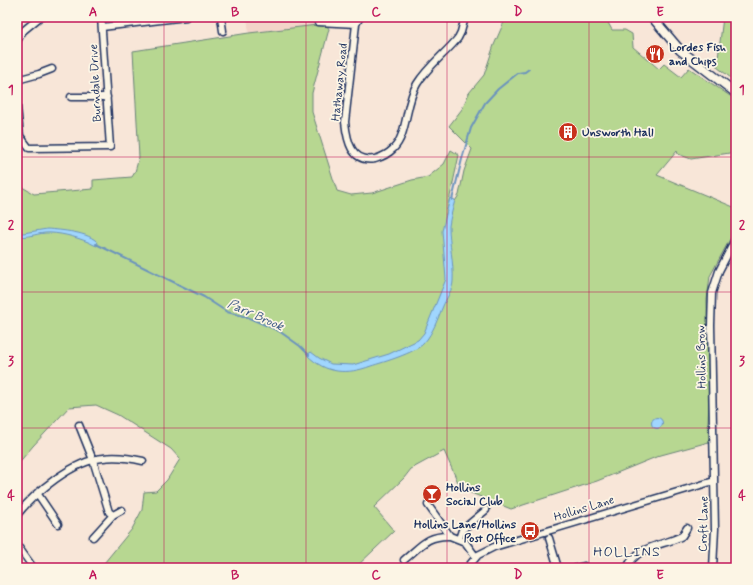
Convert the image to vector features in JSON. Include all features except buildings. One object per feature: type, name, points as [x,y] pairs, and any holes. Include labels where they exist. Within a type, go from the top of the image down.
[{"type":"highway","points":[[652,17],[680,50],[736,93]]},
{"type":"street","points":[[17,41],[22,32],[40,17]]},
{"type":"street","name":"Burndale Drive","points":[[17,106],[20,136],[29,148],[110,147],[101,17]]},
{"type":"street","points":[[102,27],[166,18],[186,17]]},
{"type":"street","points":[[220,17],[223,31]]},
{"type":"street","points":[[318,17],[318,22],[356,24]]},
{"type":"street","name":"Hathaway Road","points":[[360,17],[356,24],[345,122],[347,139],[355,153],[363,158],[372,159],[380,158],[387,154],[399,142],[410,97],[424,75],[458,38],[465,17]]},
{"type":"street","points":[[17,80],[52,69]]},
{"type":"street","points":[[71,98],[107,97]]},
{"type":"street","name":"Hollins Brow","points":[[714,481],[711,325],[712,293],[719,271],[736,238]]},
{"type":"street","points":[[79,425],[93,460],[109,512],[113,515]]},
{"type":"street","points":[[17,515],[37,493],[51,482],[93,460],[113,457],[143,461]]},
{"type":"street","name":"Hollins Lane","points":[[467,568],[476,557],[485,551],[504,543],[714,481]]},
{"type":"street","name":"Croft Lane","points":[[713,568],[715,529],[714,481]]},
{"type":"street","points":[[37,493],[58,524]]},
{"type":"street","points":[[428,504],[450,536]]},
{"type":"street","points":[[93,537],[113,515],[122,510]]},
{"type":"street","points":[[459,539],[462,530],[486,510]]},
{"type":"street","points":[[627,568],[636,556],[650,548],[682,536],[687,528]]},
{"type":"street","points":[[404,560],[430,538],[439,535],[450,536],[465,542],[476,557]]},
{"type":"street","points":[[549,538],[558,568]]},
{"type":"street","points":[[17,545],[32,566]]},
{"type":"street","points":[[576,568],[584,566]]},
{"type":"shaded area","points":[[247,17],[326,17],[326,24],[249,33]]},
{"type":"green space","points":[[504,17],[572,17],[574,21],[587,17],[605,17],[612,30],[625,30],[632,34],[633,47],[659,69],[664,64],[681,77],[689,68],[736,100],[736,125],[734,130],[736,131],[736,152],[691,159],[678,154],[677,151],[657,175],[736,208],[736,228],[710,276],[707,300],[709,442],[661,455],[597,481],[511,509],[461,489],[444,451],[411,469],[404,478],[374,507],[394,531],[355,568],[100,568],[132,529],[142,510],[144,492],[156,491],[167,480],[180,459],[171,449],[118,415],[96,405],[69,407],[17,465],[17,184],[34,194],[93,189],[93,180],[132,177],[139,157],[133,51],[249,33],[326,24],[329,29],[312,93],[312,112],[337,191],[351,195],[372,193],[412,180],[428,177],[444,164],[451,150],[459,155],[446,215],[459,195],[464,171],[472,149],[449,126],[462,109],[469,93],[484,75],[494,45],[504,22]]},
{"type":"green space","points":[[723,17],[736,17],[736,82],[717,67]]},
{"type":"water","points":[[450,198],[455,200],[449,226],[453,284],[435,325],[424,343],[420,347],[399,357],[354,371],[337,371],[329,369],[314,361],[307,355],[311,352],[331,364],[353,365],[389,354],[418,340],[424,333],[446,279],[442,231]]},
{"type":"water","points":[[47,229],[82,234],[94,239],[98,243],[97,246],[78,238],[56,233],[17,236],[17,233]]},
{"type":"water","points":[[655,418],[659,418],[661,419],[661,427],[655,428],[652,425],[652,421]]},
{"type":"waterway","name":"Parr Brook","points":[[452,200],[471,128],[485,103],[498,89],[518,73],[525,72],[529,69]]},
{"type":"waterway","name":"Parr Brook","points":[[96,244],[204,297],[227,312],[247,317],[279,331],[300,346],[309,355]]},
{"type":"place","name":"Lordes Fish and Chips","points":[[655,54]]},
{"type":"place","name":"Unsworth Hall","points":[[568,132]]},
{"type":"place","name":"Hollins Social Club","points":[[432,494]]},
{"type":"place","name":"Hollins Lane/Hollins Post Office","points":[[530,531]]},
{"type":"district","name":"HOLLINS","points":[[627,551]]}]
